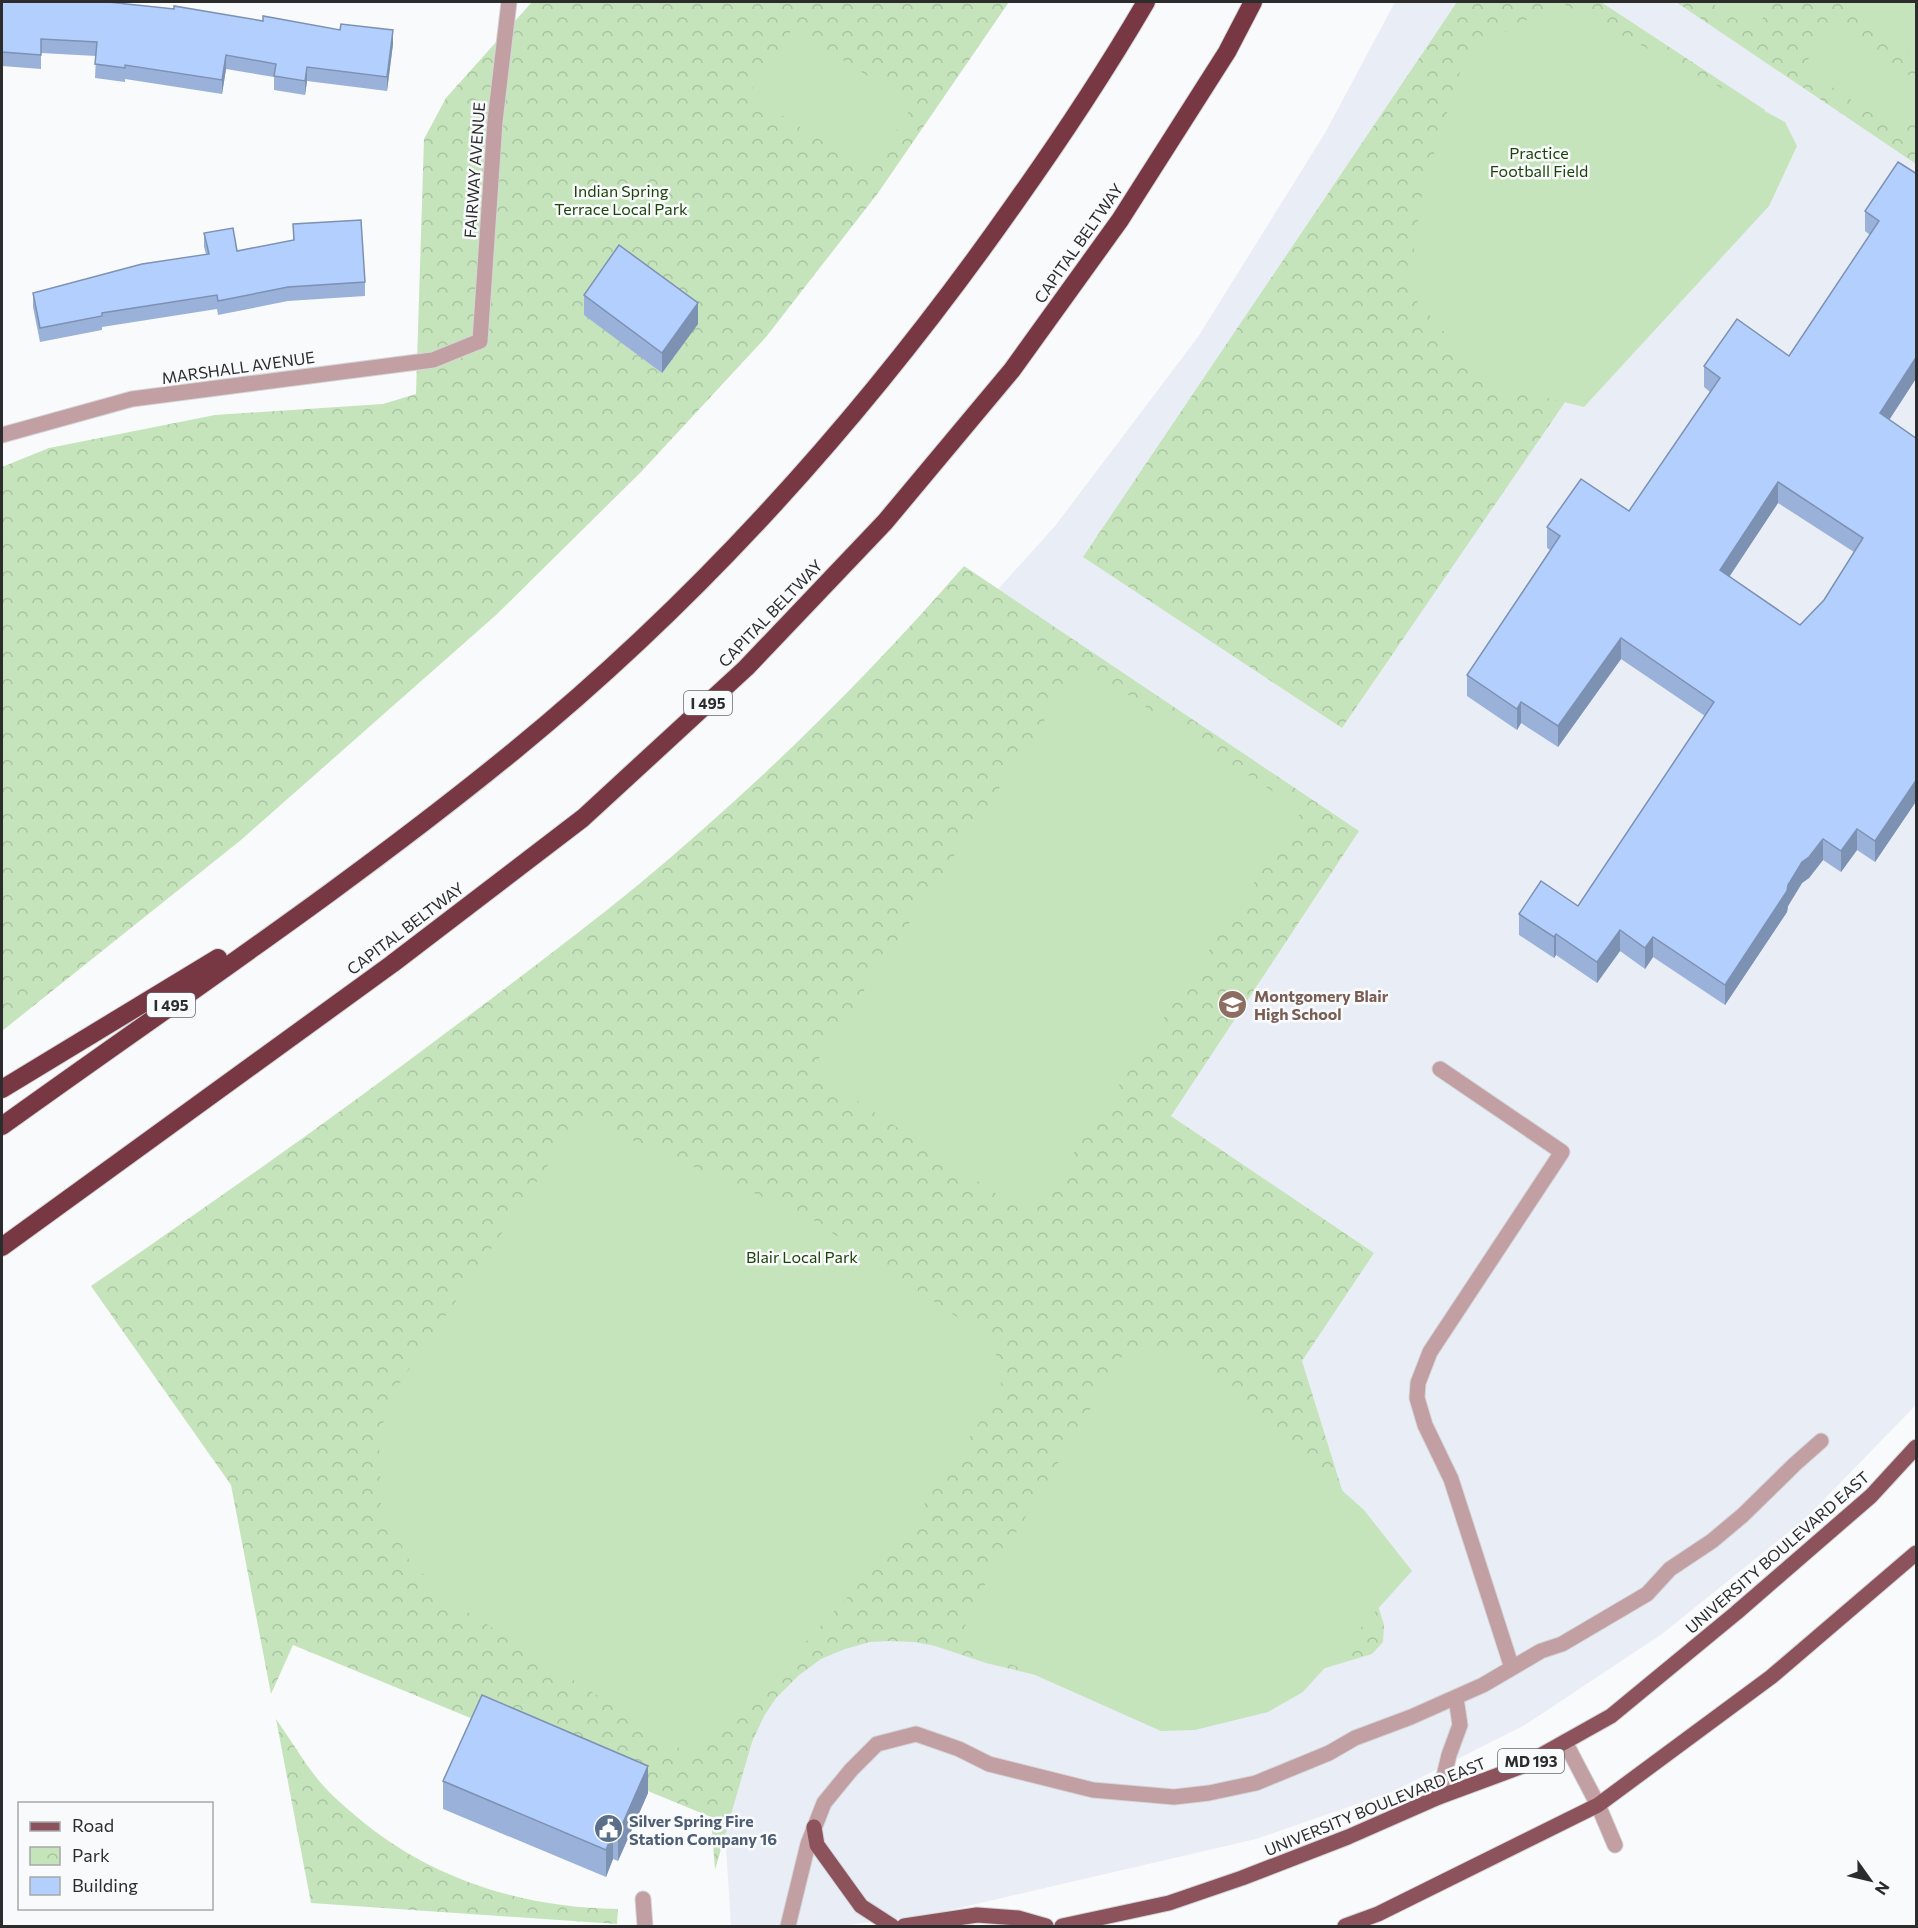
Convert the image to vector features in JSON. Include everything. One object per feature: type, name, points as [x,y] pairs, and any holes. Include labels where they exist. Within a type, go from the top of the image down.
[{"type":"highway","name":"I 495","points":[[2,1126],[340,884],[524,743],[680,602],[755,526],[859,407],[949,294],[1094,87],[1146,2]]},
{"type":"highway","name":"CAPITAL BELTWAY","points":[[2,1247],[392,964],[573,826],[746,668],[885,522],[1012,370],[1120,220],[1227,52],[1253,2]]},
{"type":"highway","points":[[2,1089],[340,884]]},
{"type":"main road","name":"UNIVERSITY BOULEVARD EAST","points":[[1062,1926],[1169,1903],[1242,1878],[1348,1837],[1439,1797],[1520,1767],[1565,1742],[1611,1716],[1736,1613],[1871,1496],[1917,1447]]},
{"type":"main road","points":[[1345,1926],[1378,1914],[1598,1806],[1771,1677],[1917,1553]]},
{"type":"main road","points":[[814,1827],[817,1845],[849,1891],[861,1906],[892,1926]]},
{"type":"main road","points":[[904,1926],[977,1915],[1018,1918],[1046,1926]]},
{"type":"street","name":"FAIRWAY AVENUE","points":[[480,341],[495,121],[509,2]]},
{"type":"street","name":"MARSHALL AVENUE","points":[[2,435],[132,399],[433,360],[480,341]]},
{"type":"street","points":[[1440,1069],[1562,1152],[1430,1352],[1418,1383],[1417,1398],[1425,1425],[1451,1479],[1512,1668]]},
{"type":"street","points":[[788,1926],[808,1844],[824,1803],[877,1743],[916,1734],[959,1749],[989,1764],[1093,1791],[1174,1797],[1209,1793],[1256,1783],[1329,1753],[1355,1738],[1456,1698],[1541,1651],[1562,1644],[1647,1594],[1670,1569],[1712,1541],[1743,1515],[1821,1441]]},
{"type":"street","points":[[1439,1797],[1449,1755],[1460,1725],[1456,1698]]},
{"type":"street","points":[[1565,1742],[1615,1845]]},
{"type":"street","points":[[643,1899],[645,1926]]},
{"type":"shaded area","name":"Montgomery Blair High School","points":[[1395,2],[1916,2],[1916,1405],[1805,1519],[1662,1634],[1525,1725],[1394,1791],[1256,1839],[933,1914],[840,1926],[731,1926],[724,1816],[926,669],[1055,526],[1198,337],[1325,133]]},
{"type":"green space","name":"Indian Spring Terrace Local Park","points":[[532,2],[1009,2],[878,193],[766,337],[641,472],[496,615],[241,840],[2,1031],[2,467],[49,448],[215,415],[383,404],[416,394],[424,139],[446,98]]},
{"type":"green space","name":"Practice Football Field","points":[[1457,2],[1601,2],[1765,110],[1342,728],[1083,557]]},
{"type":"green space","points":[[1560,2],[1785,122],[1797,146],[1769,206],[1584,407],[1490,384],[1408,291],[1423,188],[1466,53]]},
{"type":"green space","points":[[1676,2],[1916,2],[1916,164]]},
{"type":"green space","points":[[1710,2],[1774,2],[1754,31]]},
{"type":"green space","points":[[1848,2],[1916,2],[1916,55],[1845,7]]},
{"type":"green space","points":[[1832,23],[1916,80],[1916,102],[1897,131],[1803,67]]},
{"type":"green space","points":[[793,28],[913,105],[870,172],[749,94]]},
{"type":"green space","name":"Blair Local Park","points":[[964,566],[1359,831],[1171,1116],[1374,1253],[1302,1361],[1384,1625],[1383,1642],[1372,1654],[1312,1672],[1052,1679],[915,1642],[870,1642],[845,1649],[821,1659],[798,1676],[776,1698],[764,1716],[752,1742],[715,1870],[711,1817],[293,1645],[271,1694],[231,1485],[91,1286],[377,1084],[638,885],[682,848],[808,732],[888,650]]},
{"type":"green space","points":[[1082,664],[1302,811],[1031,1217],[811,1070]]},
{"type":"green space","points":[[580,1118],[807,1216],[994,1342],[1002,1389],[899,1542],[696,1759],[449,1600],[409,1560],[381,1505],[379,1446],[387,1402]]},
{"type":"green space","points":[[1180,1346],[1364,1510],[1412,1571],[1303,1692],[1268,1712],[1195,1730],[1161,1731],[959,1641],[975,1601],[1123,1355]]},
{"type":"green space","points":[[276,1719],[320,1782],[357,1817],[385,1839],[447,1873],[479,1886],[547,1903],[618,1909],[617,1924],[311,1903]]},
{"type":"building","points":[[2,2],[108,2],[174,9],[174,6],[263,21],[263,16],[340,30],[341,24],[393,30],[387,77],[307,67],[305,81],[274,76],[276,64],[226,55],[222,80],[125,65],[125,68],[95,64],[97,42],[41,39],[41,55],[2,52]]},
{"type":"building","points":[[1898,162],[1917,174],[1917,356],[1880,413],[1917,439],[1917,779],[1875,841],[1857,829],[1841,851],[1823,839],[1802,862],[1788,885],[1787,891],[1725,985],[1653,937],[1645,948],[1620,930],[1597,962],[1556,934],[1554,937],[1519,914],[1541,881],[1578,906],[1714,702],[1621,638],[1558,726],[1521,702],[1517,709],[1467,675],[1560,536],[1547,527],[1581,479],[1629,511],[1720,378],[1704,366],[1737,319],[1789,356],[1879,221],[1865,211]],"holes":[[[1778,482],[1863,538],[1824,600],[1800,625],[1720,570]]]},
{"type":"building","points":[[361,220],[365,282],[288,287],[218,301],[217,295],[102,313],[102,316],[40,328],[33,293],[142,264],[209,254],[204,233],[233,228],[237,251],[294,240],[293,224]]},
{"type":"building","points":[[619,245],[698,303],[662,353],[584,295]]},
{"type":"building","points":[[482,1695],[648,1766],[618,1834],[613,1832],[606,1850],[443,1781]]},
{"type":"place","name":"Montgomery Blair High School","points":[[1233,1004]]},
{"type":"place","name":"Silver Spring Fire Station Company 16","points":[[608,1829]]}]
